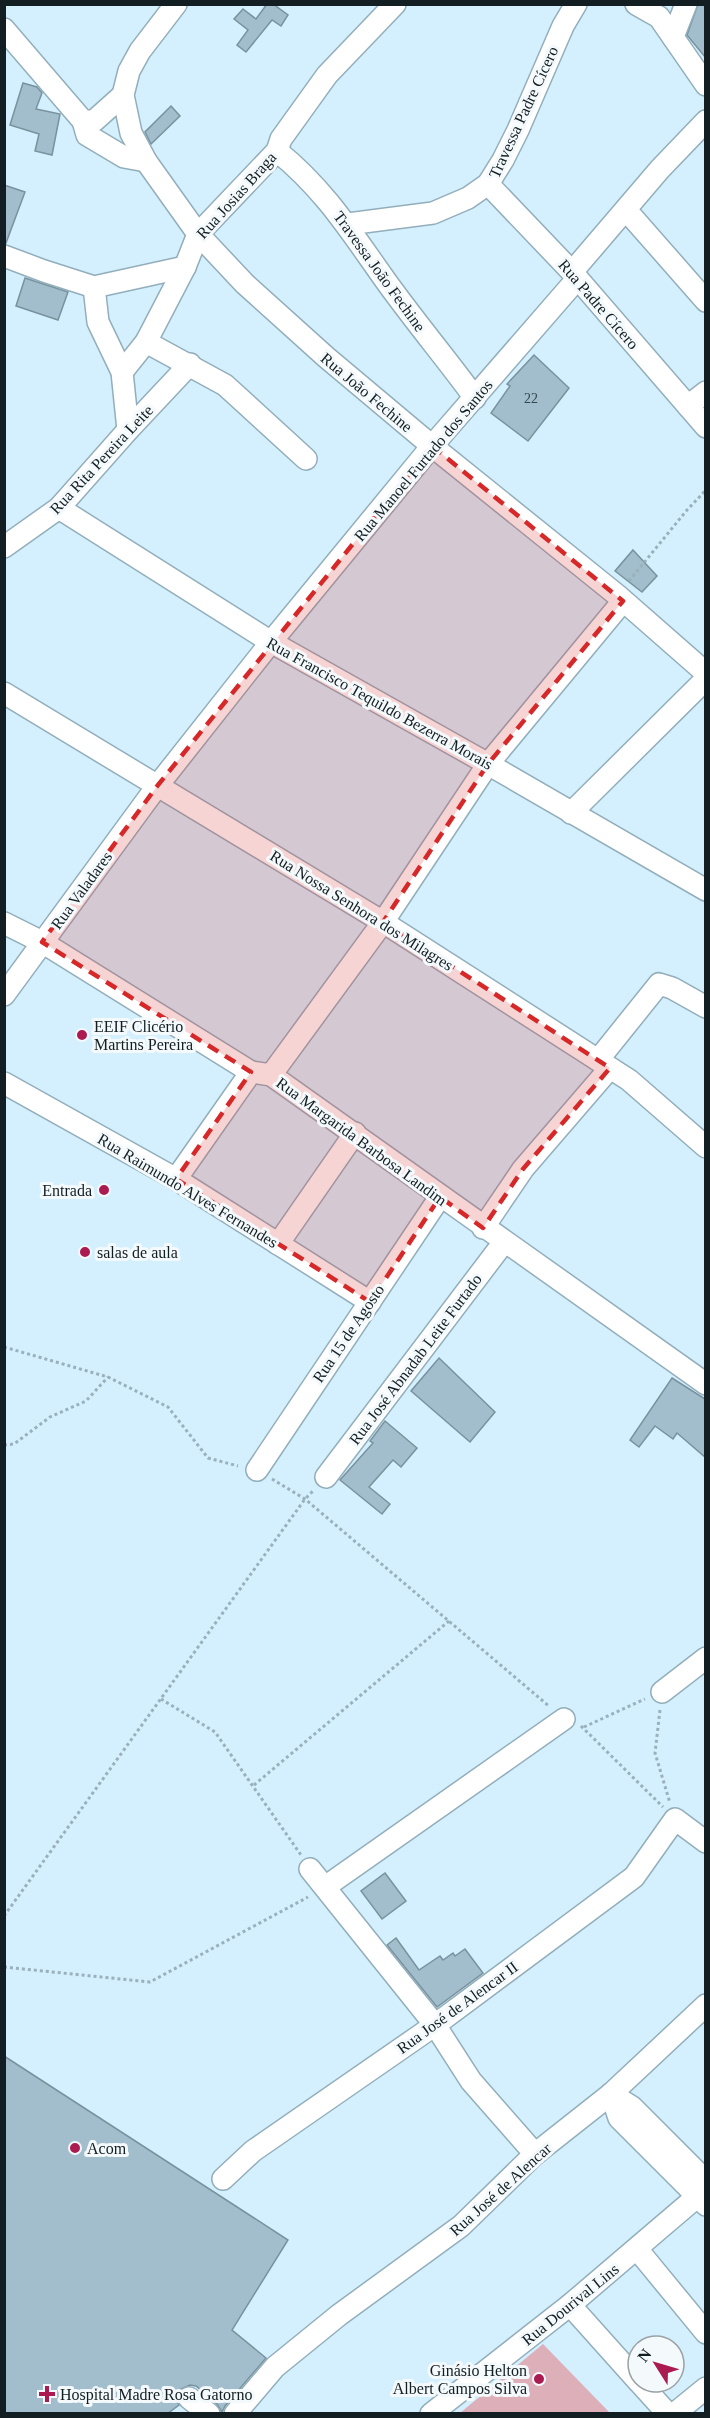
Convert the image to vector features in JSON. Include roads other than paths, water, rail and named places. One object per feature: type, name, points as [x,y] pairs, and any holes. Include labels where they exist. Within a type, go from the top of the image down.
[{"type":"street","name":"Rua João Fechine","points":[[176,4],[140,51],[129,70],[123,95],[131,133],[146,161],[198,234],[245,284],[326,357],[620,598],[705,673]]},
{"type":"street","name":"Rua Josias Braga","points":[[122,372],[147,342],[185,267],[198,234],[277,151],[281,139],[327,75],[395,4]]},
{"type":"street","name":"Travessa Padre Cícero","points":[[348,224],[433,213],[468,198],[488,184],[518,130],[563,26],[576,4]]},
{"type":"street","points":[[636,4],[659,17],[705,85]]},
{"type":"street","points":[[673,37],[686,4]]},
{"type":"street","points":[[4,29],[83,121],[87,135],[112,152],[146,161]]},
{"type":"street","points":[[83,121],[94,121],[123,95]]},
{"type":"street","name":"Rua Manoel Furtado dos Santos","points":[[158,785],[271,642],[432,446],[475,398],[626,210],[705,120]]},
{"type":"street","name":"Travessa João Fechine","points":[[277,151],[312,182],[348,224],[383,277],[475,398]]},
{"type":"street","name":"Rua Padre Cícero","points":[[488,184],[575,275],[705,427]]},
{"type":"street","points":[[626,210],[705,301]]},
{"type":"street","points":[[4,256],[44,272],[94,287],[185,267]]},
{"type":"street","points":[[94,287],[98,322],[122,372],[128,430]]},
{"type":"street","points":[[147,342],[225,385],[306,459]]},
{"type":"street","name":"Rua Rita Pereira Leite","points":[[4,547],[59,508],[190,364]]},
{"type":"street","points":[[688,406],[705,392]]},
{"type":"street","name":"Rua Francisco Tequildo Bezerra Morais","points":[[59,508],[271,642],[705,890]]},
{"type":"street","points":[[176,1179],[383,922],[488,764],[620,598]]},
{"type":"street","points":[[571,813],[705,678]]},
{"type":"street","name":"Rua Nossa Senhora dos Milagres","points":[[4,693],[383,922],[629,1080],[705,1147]]},
{"type":"street","name":"Rua Valadares","points":[[4,995],[158,785]]},
{"type":"street","name":"Rua Margarida Barbosa Landim","points":[[4,923],[42,942],[261,1073],[355,1133],[483,1228],[705,1384]]},
{"type":"street","points":[[483,1228],[523,1169],[604,1064],[648,996],[659,984],[672,988],[705,1007]]},
{"type":"street","name":"Rua Raimundo Alves Fernandes","points":[[4,1083],[176,1179],[370,1302]]},
{"type":"street","points":[[278,1244],[355,1133]]},
{"type":"street","name":"Rua 15 de Agosto","points":[[257,1470],[440,1197]]},
{"type":"street","name":"Rua José Abnadab Leite Furtado","points":[[326,1477],[504,1242]]},
{"type":"street","points":[[662,1692],[705,1658]]},
{"type":"street","points":[[325,1887],[564,1719]]},
{"type":"street","name":"Rua José de Alencar II","points":[[223,2180],[253,2151],[435,2025],[634,1877],[675,1819],[705,1842]]},
{"type":"street","points":[[310,1869],[435,2025],[471,2081],[535,2154]]},
{"type":"street","name":"Rua José de Alencar","points":[[235,2414],[275,2367],[339,2315],[461,2226],[535,2154],[611,2094],[705,2004]]},
{"type":"street","points":[[611,2094],[632,2107],[703,2193]]},
{"type":"street","name":"Rua Dourival Lins","points":[[431,2414],[570,2306],[703,2193]]},
{"type":"street","points":[[637,2249],[705,2333]]},
{"type":"street","points":[[570,2306],[626,2367]]},
{"type":"street","points":[[674,2414],[705,2388]]},
{"type":"street","points":[[650,2394],[668,2414]]},
{"type":"street","points":[[189,2398],[209,2414]]},
{"type":"place","name":"EEIF Clicério Martins Pereira","points":[[82,1035]]},
{"type":"place","name":"Entrada","points":[[104,1190]]},
{"type":"place","name":"salas de aula","points":[[85,1252]]},
{"type":"place","name":"Acom","points":[[75,2148]]},
{"type":"place","name":"Ginásio Helton Albert Campos Silva","points":[[539,2379]]},
{"type":"place","name":"Hospital Madre Rosa Gatorno","points":[[47,2394]]}]
